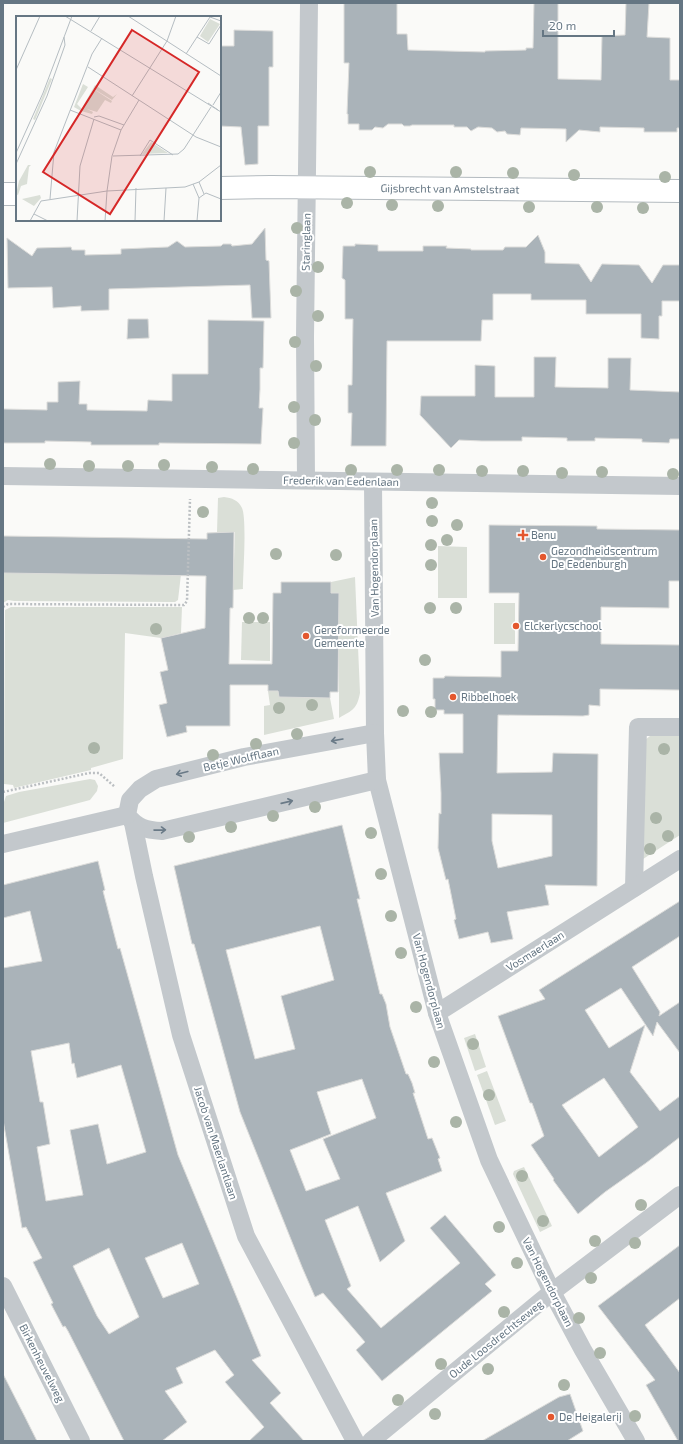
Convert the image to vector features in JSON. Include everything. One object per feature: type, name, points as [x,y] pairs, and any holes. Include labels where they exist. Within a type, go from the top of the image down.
[{"type":"street","name":"Staringlaan","points":[[306,480],[305,337],[308,187],[309,3]]},
{"type":"street","name":"Gijsbrecht van Amstelstraat","points":[[221,188],[308,187],[680,192]]},
{"type":"street","points":[[3,194],[16,194]]},
{"type":"street","name":"Frederik van Eedenlaan","points":[[3,476],[680,486]]},
{"type":"street","name":"Van Hogendorplaan","points":[[373,482],[375,733],[377,780],[437,1013],[489,1160],[552,1292],[583,1350],[636,1441]]},
{"type":"street","points":[[634,888],[638,727],[680,727]]},
{"type":"street","name":"Betje Wolfflaan","points":[[130,812],[140,789],[156,779],[244,757],[375,733]]},
{"type":"street","points":[[3,844],[130,812],[147,830],[162,831],[377,780]]},
{"type":"street","name":"Jacob van Maerlantlaan","points":[[130,812],[181,1035],[246,1236],[355,1441]]},
{"type":"street","name":"Vosmaerlaan","points":[[437,1013],[680,859]]},
{"type":"street","name":"Oude Loosdrechtseweg","points":[[371,1441],[552,1292],[680,1195]]},
{"type":"street","name":"Birkenheuvelweg","points":[[3,1286],[81,1441]]},
{"type":"path","points":[[3,607],[8,604],[184,605],[187,601],[191,479]]},
{"type":"path","points":[[3,792],[89,773],[99,773],[130,812]]},
{"type":"shaded area","points":[[224,497],[237,501],[242,508],[245,535],[243,589],[233,590],[235,532],[217,532],[218,498]]},
{"type":"shaded area","points":[[185,540],[178,600],[175,602],[8,600],[3,603],[3,572],[135,570],[175,576]]},
{"type":"shaded area","points":[[438,546],[467,547],[467,598],[438,598]]},
{"type":"shaded area","points":[[355,577],[360,693],[356,706],[339,718],[339,594],[331,593],[331,582]]},
{"type":"shaded area","points":[[494,603],[515,603],[515,644],[494,644]]},
{"type":"shaded area","points":[[11,607],[182,607],[181,633],[161,638],[125,633],[123,759],[91,768],[91,770],[14,788],[13,785],[4,784],[5,610]]},
{"type":"shaded area","points":[[242,622],[270,622],[270,661],[241,660]]},
{"type":"shaded area","points":[[268,691],[278,691],[279,697],[330,698],[334,719],[264,735],[264,706],[270,705]]},
{"type":"shaded area","points":[[650,736],[680,736],[680,835],[643,859],[645,740]]},
{"type":"shaded area","points":[[90,779],[95,780],[98,786],[97,791],[90,800],[3,823],[4,802],[6,796],[19,792]]},
{"type":"shaded area","points":[[475,1034],[486,1067],[475,1071],[464,1038]]},
{"type":"shaded area","points":[[487,1071],[506,1121],[495,1125],[477,1075]]},
{"type":"shaded area","points":[[524,1167],[552,1226],[540,1232],[513,1174],[514,1171]]},
{"type":"building","points":[[344,3],[397,3],[397,34],[407,34],[408,50],[485,52],[526,50],[526,48],[533,48],[534,3],[558,3],[558,79],[601,80],[602,36],[625,35],[626,3],[649,3],[647,37],[670,38],[670,80],[680,80],[680,128],[677,128],[677,132],[644,132],[644,128],[600,127],[600,132],[579,130],[566,142],[566,129],[521,128],[520,135],[507,134],[505,131],[497,132],[492,128],[478,127],[471,131],[467,127],[454,127],[454,125],[404,126],[402,124],[388,124],[383,128],[375,127],[372,130],[359,130],[359,124],[348,124],[349,63],[344,63]]},
{"type":"building","points":[[234,30],[273,31],[273,67],[269,67],[269,126],[258,126],[258,164],[245,165],[241,127],[221,126],[221,46],[234,46]]},
{"type":"building","points":[[265,228],[266,260],[269,261],[271,318],[252,318],[250,285],[109,289],[109,310],[81,311],[81,306],[53,308],[52,287],[8,288],[7,238],[32,256],[37,248],[71,247],[72,250],[85,250],[85,255],[121,254],[121,249],[168,247],[177,241],[185,247],[221,246],[223,244],[231,244],[232,246],[252,244]]},
{"type":"building","points":[[538,235],[545,252],[545,263],[579,264],[591,282],[602,264],[639,265],[652,283],[663,265],[680,265],[680,301],[662,301],[662,316],[659,316],[659,339],[641,338],[641,314],[586,314],[586,300],[531,300],[531,294],[493,294],[493,320],[482,320],[481,341],[387,341],[386,446],[351,446],[352,413],[348,413],[348,385],[352,385],[353,319],[345,319],[345,280],[342,278],[343,246],[355,246],[355,244],[378,245],[378,251],[423,251],[423,246],[447,246],[446,248],[471,250],[503,250],[505,247],[526,247]]},
{"type":"building","points":[[128,319],[148,319],[149,338],[127,339]]},
{"type":"building","points":[[208,320],[264,321],[263,368],[260,368],[259,408],[263,408],[261,444],[159,443],[159,445],[91,445],[91,442],[45,441],[45,443],[3,443],[3,409],[47,410],[47,402],[58,402],[58,382],[80,381],[79,404],[87,404],[87,410],[147,411],[148,400],[172,401],[172,374],[208,374]]},
{"type":"building","points":[[534,357],[556,357],[555,387],[608,388],[608,358],[631,358],[630,390],[680,392],[680,439],[670,439],[669,443],[642,442],[642,439],[595,438],[595,441],[567,441],[567,438],[522,437],[522,441],[459,440],[451,448],[420,415],[421,396],[475,396],[475,365],[495,366],[495,397],[534,397]]},
{"type":"building","points":[[489,525],[597,526],[597,529],[680,530],[680,581],[669,581],[669,608],[601,607],[601,644],[680,645],[680,690],[600,689],[600,706],[589,705],[589,715],[583,716],[498,715],[497,773],[552,772],[553,753],[598,754],[597,886],[545,885],[549,905],[507,912],[513,939],[491,943],[488,932],[459,939],[454,920],[456,919],[448,879],[446,880],[438,848],[439,813],[441,814],[439,753],[463,753],[463,714],[444,714],[444,710],[435,710],[435,699],[433,699],[433,678],[444,678],[445,676],[501,677],[501,651],[518,651],[519,593],[489,593]],"holes":[[[492,814],[552,815],[552,856],[498,868],[492,841]]]},
{"type":"building","points":[[234,532],[233,608],[230,608],[229,664],[272,664],[273,593],[281,593],[281,582],[331,582],[331,593],[339,593],[338,692],[330,692],[330,698],[279,697],[278,691],[268,691],[268,685],[230,685],[230,726],[186,726],[187,732],[167,737],[159,705],[167,703],[160,672],[168,670],[161,638],[205,628],[206,576],[3,573],[3,536],[207,539],[207,533]]},
{"type":"building","points":[[342,825],[360,899],[357,899],[380,994],[382,994],[386,1004],[390,1027],[406,1074],[408,1074],[412,1083],[415,1093],[413,1093],[428,1139],[432,1138],[440,1158],[438,1159],[442,1171],[386,1193],[405,1241],[380,1262],[358,1206],[325,1220],[351,1286],[347,1289],[381,1328],[460,1263],[430,1228],[445,1215],[496,1275],[485,1284],[492,1291],[382,1381],[356,1350],[365,1342],[323,1293],[315,1297],[302,1267],[240,1112],[194,944],[192,944],[174,866]],"holes":[[[320,926],[334,980],[281,996],[295,1049],[255,1059],[226,950]],[[362,1079],[376,1118],[323,1139],[340,1179],[306,1191],[290,1150],[331,1134],[317,1092]]]},
{"type":"building","points":[[98,861],[105,890],[103,891],[118,949],[120,948],[178,1155],[261,1356],[252,1360],[281,1393],[270,1403],[304,1441],[249,1441],[264,1427],[225,1382],[234,1375],[215,1350],[176,1368],[183,1383],[165,1391],[187,1422],[162,1441],[124,1441],[68,1331],[65,1326],[63,1327],[51,1304],[53,1303],[33,1262],[42,1258],[26,1227],[22,1228],[3,1120],[3,968],[42,961],[30,911],[3,918],[3,885]],"holes":[[[69,1043],[72,1064],[74,1063],[77,1078],[121,1065],[146,1152],[107,1164],[98,1124],[70,1130],[83,1195],[46,1201],[37,1147],[50,1144],[43,1102],[40,1102],[31,1051]],[[182,1243],[199,1284],[163,1298],[145,1258]],[[109,1248],[139,1317],[109,1334],[97,1316],[73,1266]]]},
{"type":"building","points":[[680,901],[680,936],[632,967],[660,1012],[659,1016],[680,1002],[680,1053],[657,1022],[653,1036],[621,988],[585,1010],[609,1048],[645,1025],[630,1072],[660,1111],[680,1096],[680,1137],[605,1192],[578,1214],[553,1180],[554,1179],[531,1145],[544,1136],[532,1103],[530,1103],[498,1016],[545,999],[539,990]],"holes":[[[604,1078],[638,1127],[599,1157],[562,1105]]]},
{"type":"building","points":[[680,1245],[680,1298],[645,1325],[680,1373],[680,1441],[678,1441],[646,1385],[655,1380],[598,1306]]},
{"type":"building","points":[[3,1374],[25,1417],[37,1441],[3,1441]]},
{"type":"building","name":"De Heigalerij","points":[[570,1394],[583,1431],[567,1441],[482,1441],[559,1397]]},
{"type":"place","name":"Benu","points":[[523,535]]},
{"type":"place","name":"Gezondheidscentrum De Eedenburgh","points":[[543,557]]},
{"type":"place","name":"Elckerlycschool","points":[[516,626]]},
{"type":"place","name":"Gereformeerde Gemeente","points":[[306,636]]},
{"type":"place","name":"Ribbelhoek","points":[[453,697]]},
{"type":"place","name":"De Heigalerij","points":[[551,1417]]}]
